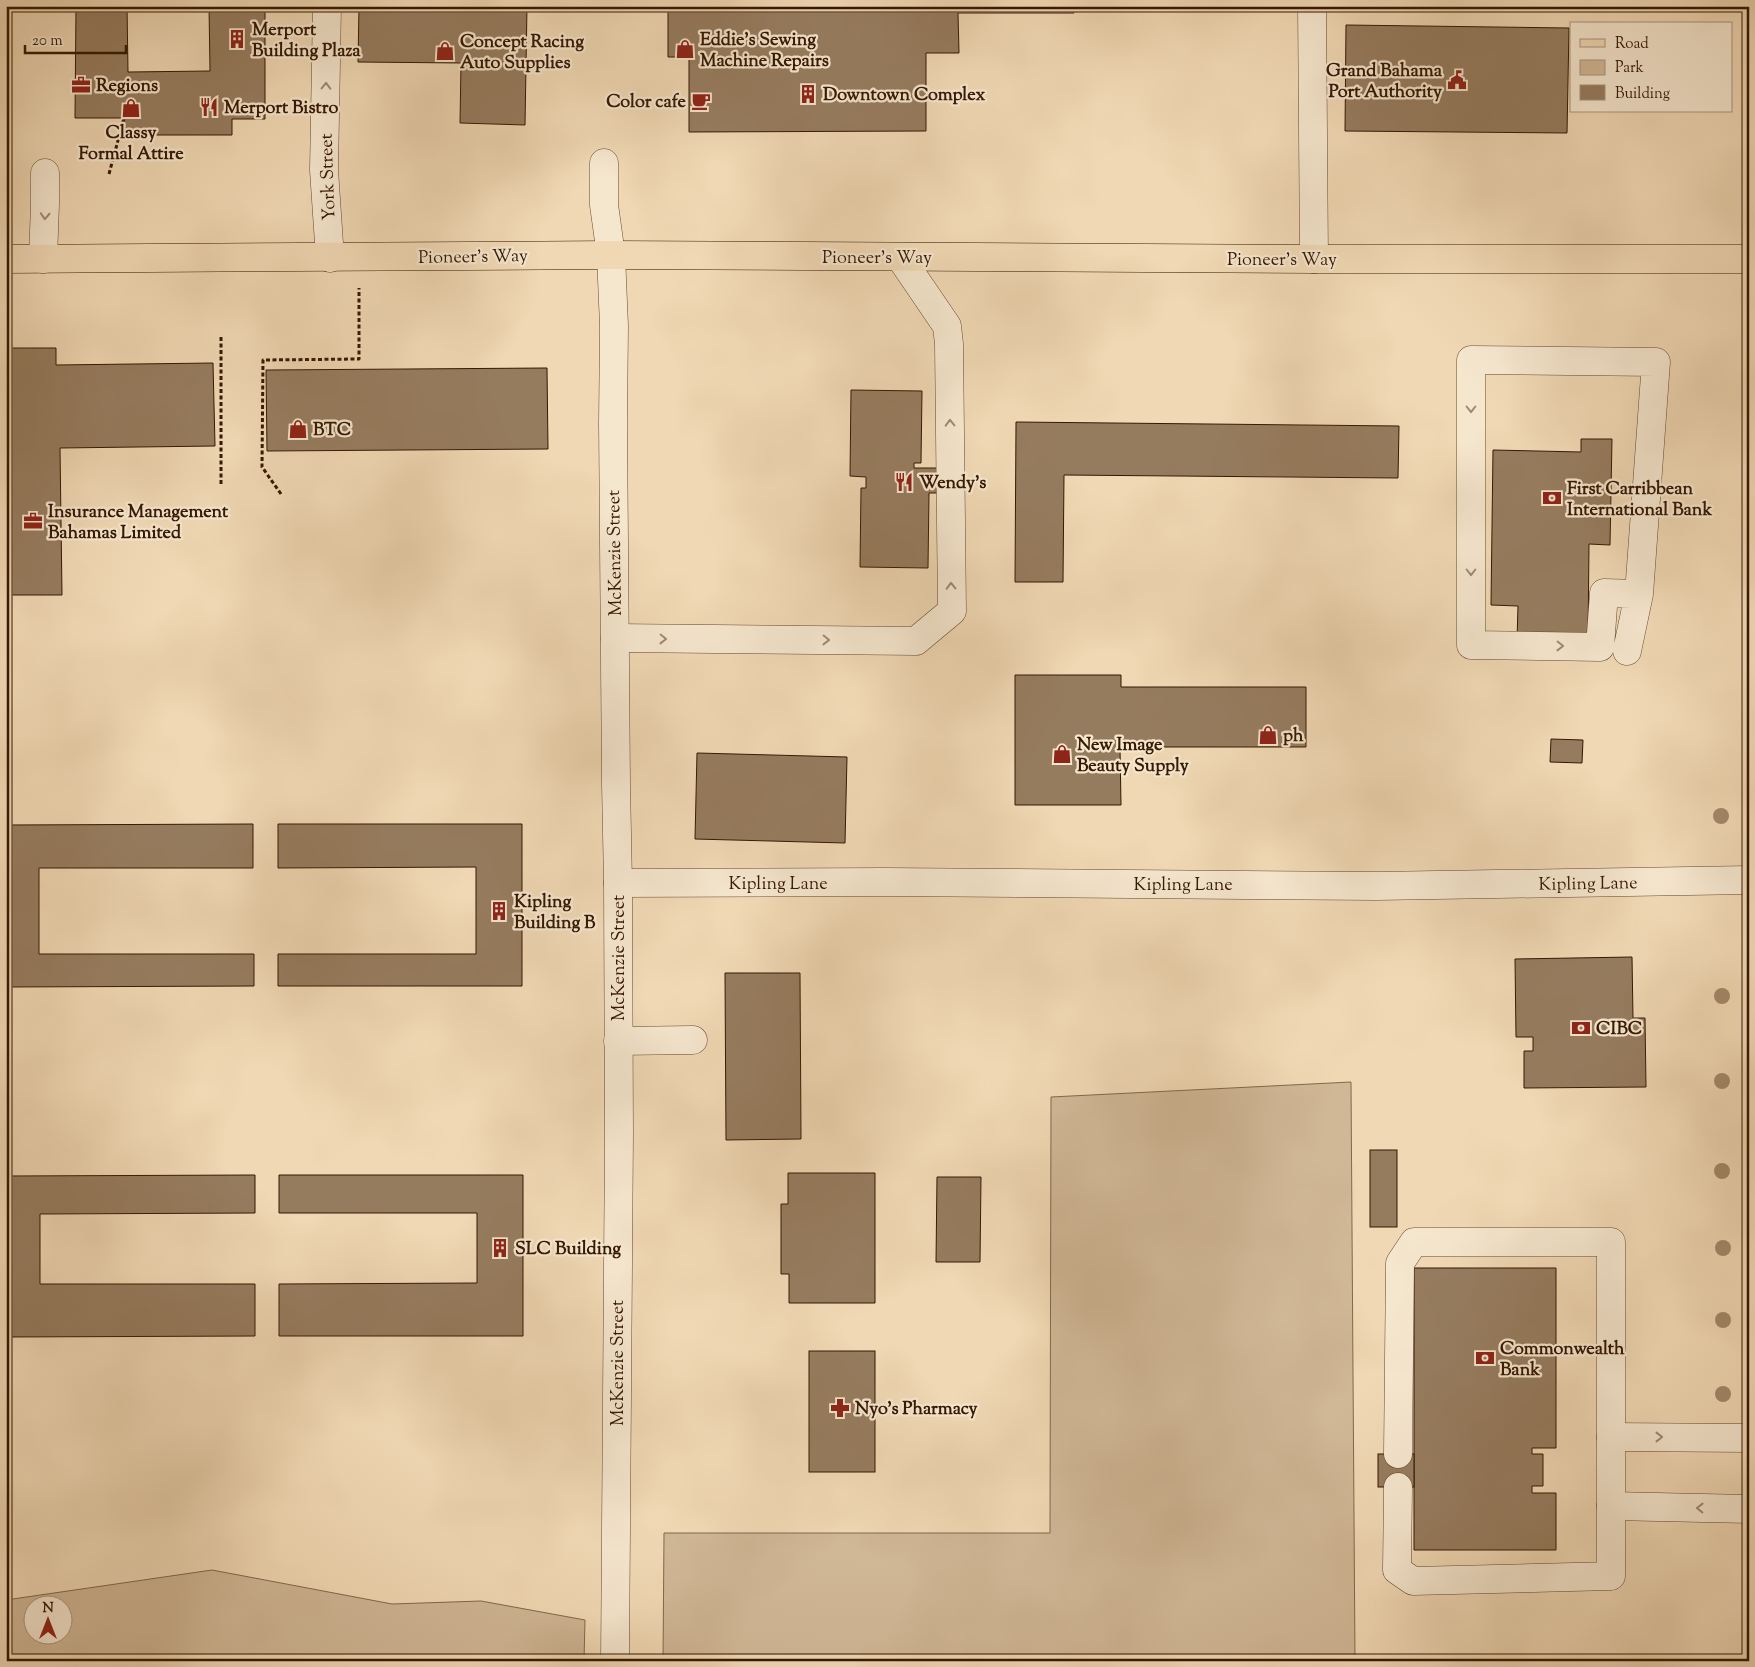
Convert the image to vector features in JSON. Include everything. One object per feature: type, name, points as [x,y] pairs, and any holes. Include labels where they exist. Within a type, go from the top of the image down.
[{"type":"main road","name":"Pioneer's Way","points":[[6,259],[611,255],[1314,259],[1749,259]]},
{"type":"street","name":"York Street","points":[[327,6],[324,170],[330,258]]},
{"type":"street","points":[[1312,6],[1314,259]]},
{"type":"street","name":"McKenzie Street","points":[[604,163],[604,205],[611,255],[614,326],[612,424],[618,883],[616,1661]]},
{"type":"street","points":[[43,258],[45,173]]},
{"type":"street","points":[[614,638],[916,641],[952,611],[949,344],[947,326],[900,257]]},
{"type":"street","points":[[1627,651],[1639,594],[1656,362],[1471,360],[1471,645],[1600,647],[1604,594],[1639,594]]},
{"type":"street","name":"Kipling Lane","points":[[618,883],[895,882],[1377,886],[1749,880]]},
{"type":"street","points":[[618,1041],[693,1040]]},
{"type":"street","points":[[1398,1454],[1400,1263],[1414,1242],[1610,1242],[1611,1576],[1412,1581],[1397,1570],[1398,1487]]},
{"type":"street","points":[[1610,1437],[1749,1438]]},
{"type":"street","points":[[1610,1506],[1749,1509]]},
{"type":"path","points":[[109,174],[124,118]]},
{"type":"path","points":[[281,494],[262,467],[263,360],[359,359],[359,257]]},
{"type":"path","points":[[221,337],[221,485]]},
{"type":"green space","points":[[1351,1082],[1355,1661],[663,1661],[664,1533],[1050,1533],[1051,1097]]},
{"type":"green space","points":[[212,1570],[392,1604],[481,1601],[585,1620],[584,1661],[6,1661],[6,1600],[22,1598],[22,1644],[72,1644],[72,1594],[47,1594]]},
{"type":"building","name":"Merport Building Plaza","points":[[76,6],[127,6],[128,72],[210,71],[209,6],[265,6],[265,119],[232,119],[232,135],[124,135],[124,118],[75,118]]},
{"type":"building","points":[[359,6],[527,6],[525,125],[460,123],[461,63],[358,62]]},
{"type":"building","name":"Downtown Complex","points":[[668,6],[1074,6],[1074,13],[958,13],[959,53],[926,53],[926,131],[689,132],[689,57],[668,57]]},
{"type":"building","points":[[1104,6],[1178,6],[1178,11],[1104,10]]},
{"type":"building","name":"Grand Bahama Port Authority","points":[[1346,25],[1569,28],[1567,133],[1345,131]]},
{"type":"building","name":"Insurance Management Bahamas Limited","points":[[6,348],[56,348],[56,365],[213,363],[215,446],[60,448],[62,595],[6,595]]},
{"type":"building","points":[[547,368],[548,449],[267,451],[266,370]]},
{"type":"building","name":"Wendy's","points":[[851,390],[922,391],[921,463],[914,463],[914,468],[942,468],[941,493],[929,493],[928,568],[860,567],[861,488],[866,488],[866,477],[850,476]]},
{"type":"building","points":[[1016,422],[1399,426],[1398,478],[1064,475],[1063,582],[1015,582]]},
{"type":"building","name":"First Carribbean International Bank","points":[[1581,439],[1612,439],[1610,545],[1589,544],[1588,640],[1517,640],[1518,606],[1491,605],[1493,450],[1581,452]]},
{"type":"building","points":[[1015,675],[1121,675],[1121,687],[1306,687],[1306,747],[1120,747],[1121,805],[1015,805]]},
{"type":"building","points":[[1551,739],[1583,740],[1582,763],[1550,762]]},
{"type":"building","points":[[697,753],[847,757],[845,843],[695,839]]},
{"type":"building","points":[[253,824],[253,868],[39,868],[39,954],[254,954],[254,986],[6,987],[6,825]]},
{"type":"building","name":"Kipling Building B","points":[[278,824],[522,824],[522,986],[278,986],[278,954],[476,954],[476,867],[278,868]]},
{"type":"building","name":"CIBC","points":[[1632,957],[1633,1018],[1645,1018],[1646,1087],[1524,1088],[1524,1051],[1533,1051],[1533,1037],[1516,1037],[1515,959]]},
{"type":"building","points":[[725,973],[800,973],[801,1139],[726,1140]]},
{"type":"building","points":[[1370,1150],[1397,1150],[1397,1227],[1370,1227]]},
{"type":"building","points":[[788,1173],[875,1173],[875,1303],[789,1303],[789,1274],[781,1274],[781,1204],[788,1204]]},
{"type":"building","points":[[255,1175],[255,1213],[40,1214],[40,1284],[255,1284],[255,1336],[6,1337],[6,1176]]},
{"type":"building","name":"SLC Building","points":[[279,1175],[523,1175],[523,1336],[279,1336],[279,1284],[477,1283],[477,1213],[279,1213]]},
{"type":"building","points":[[937,1177],[981,1177],[980,1262],[936,1262]]},
{"type":"building","name":"Commonwealth Bank","points":[[1414,1268],[1556,1268],[1556,1448],[1532,1448],[1532,1454],[1543,1454],[1543,1486],[1532,1486],[1532,1493],[1556,1493],[1556,1550],[1414,1550]]},
{"type":"building","points":[[809,1351],[875,1351],[875,1472],[809,1472]]},
{"type":"building","points":[[1378,1454],[1414,1454],[1414,1487],[1378,1487]]},
{"type":"place","name":"Merport Building Plaza","points":[[237,39]]},
{"type":"place","name":"Eddie's Sewing Machine Repairs","points":[[685,49]]},
{"type":"place","name":"Concept Racing Auto Supplies","points":[[445,51]]},
{"type":"place","name":"Grand Bahama Port Authority","points":[[1457,80]]},
{"type":"place","name":"Regions","points":[[81,85]]},
{"type":"place","name":"Downtown Complex","points":[[808,94]]},
{"type":"place","name":"Color cafe","points":[[701,101]]},
{"type":"place","name":"Merport Bistro","points":[[209,107]]},
{"type":"place","name":"Classy Formal Attire","points":[[131,108]]},
{"type":"place","name":"BTC","points":[[298,429]]},
{"type":"place","name":"Wendy's","points":[[904,482]]},
{"type":"place","name":"First Carribbean International Bank","points":[[1552,498]]},
{"type":"place","name":"Insurance Management Bahamas Limited","points":[[33,521]]},
{"type":"place","name":"ph","points":[[1268,735]]},
{"type":"place","name":"New Image Beauty Supply","points":[[1062,754]]},
{"type":"place","name":"Kipling Building B","points":[[499,911]]},
{"type":"place","name":"CIBC","points":[[1581,1028]]},
{"type":"place","name":"SLC Building","points":[[500,1248]]},
{"type":"place","name":"Commonwealth Bank","points":[[1485,1358]]},
{"type":"place","name":"Nyo's Pharmacy","points":[[840,1408]]}]
